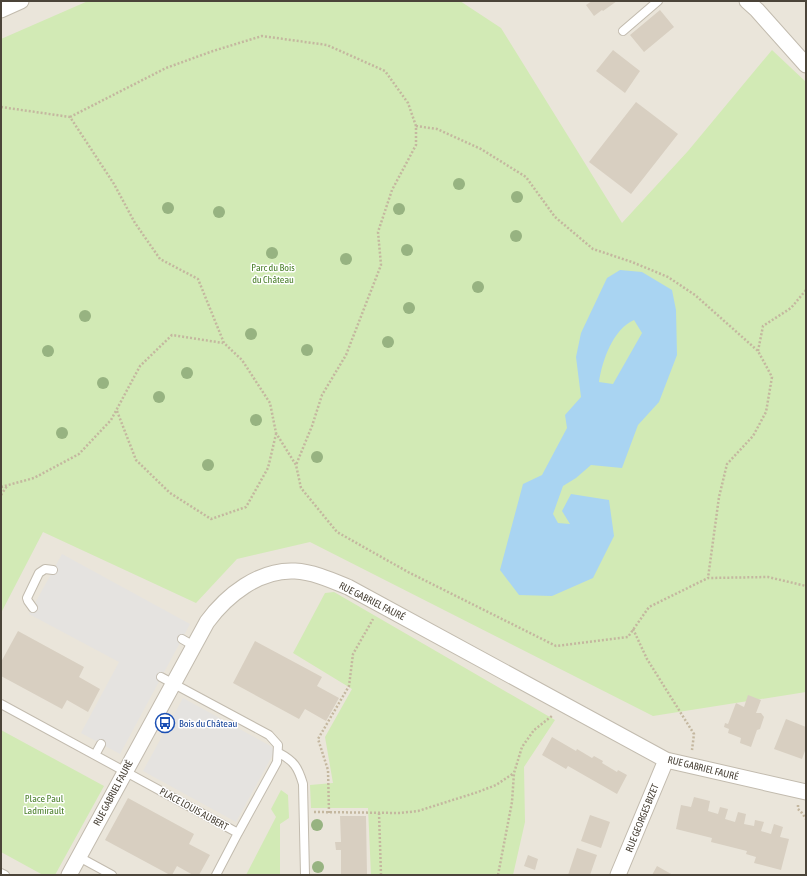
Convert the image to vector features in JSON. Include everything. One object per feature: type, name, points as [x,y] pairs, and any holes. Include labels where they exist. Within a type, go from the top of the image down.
[{"type":"street","points":[[1,10],[21,1]]},
{"type":"street","points":[[747,1],[757,10],[806,65]]},
{"type":"street","name":"RUE GABRIEL FAURÉ","points":[[69,875],[125,771],[167,681],[188,643],[207,622],[217,608],[228,598],[246,585],[265,576],[279,572],[294,571],[322,577],[348,587],[666,760],[806,792]]},
{"type":"street","name":"RUE GEORGES BIZET","points":[[618,875],[666,760]]},
{"type":"lane","points":[[623,31],[658,1]]},
{"type":"lane","points":[[33,608],[28,602],[27,598],[39,573],[45,569],[53,570]]},
{"type":"lane","points":[[167,681],[269,736],[278,745],[279,753],[290,759],[300,772],[303,784],[305,875]]},
{"type":"lane","points":[[1,704],[125,771]]},
{"type":"lane","points":[[95,755],[101,744]]},
{"type":"lane","name":"PLACE LOUIS AUBERT","points":[[125,771],[238,833],[277,762],[279,753]]},
{"type":"lane","points":[[216,875],[238,833]]},
{"type":"lane","points":[[79,857],[112,875]]},
{"type":"lane","points":[[1,873],[5,875]]},
{"type":"path","points":[[1,107],[70,117],[166,68],[213,51],[262,36],[327,45],[384,71],[408,103],[416,126],[416,145],[392,190],[378,232],[381,265],[346,355],[322,395],[312,426],[296,465]]},
{"type":"path","points":[[70,117],[114,184],[135,223],[160,259],[198,279],[224,343],[242,360],[270,403],[276,433],[296,465],[302,488],[337,532],[408,572],[556,646],[628,637],[649,606],[708,578],[768,577],[806,586]]},
{"type":"path","points":[[416,126],[437,129],[481,149],[526,178],[555,218],[593,249],[632,262],[668,277],[696,295],[758,350],[772,377],[766,412],[753,436],[727,464],[719,497],[708,578]]},
{"type":"path","points":[[758,350],[763,326],[791,308],[806,290]]},
{"type":"path","points":[[1,487],[34,478],[79,454],[111,420],[140,366],[172,335],[224,343]]},
{"type":"path","points":[[117,410],[136,460],[170,493],[210,519],[246,507],[268,468],[276,433]]},
{"type":"path","points":[[1,495],[7,485]]},
{"type":"path","points":[[329,812],[328,770],[318,739],[349,686],[353,654],[382,605]]},
{"type":"path","points":[[633,629],[647,659],[694,734],[690,766]]},
{"type":"path","points":[[498,875],[512,802],[514,773],[522,747],[534,730],[550,717],[576,711]]},
{"type":"path","points":[[303,812],[400,813],[418,811],[496,785],[514,773]]},
{"type":"path","points":[[379,813],[381,875]]},
{"type":"shaded area","name":"Parc du Bois du Château","points":[[1,1],[806,1],[806,875],[1,875]]},
{"type":"shaded area","points":[[62,554],[190,624],[120,754],[81,733],[119,662],[29,614]]},
{"type":"shaded area","points":[[183,698],[276,749],[236,822],[143,771]]},
{"type":"green space","name":"Parc du Bois du Château","points":[[88,1],[460,1],[501,28],[622,223],[688,151],[772,50],[806,82],[806,692],[653,716],[310,542],[237,559],[196,603],[43,532],[1,613],[1,39]]},
{"type":"green space","points":[[334,592],[555,720],[524,767],[525,822],[513,875],[371,875],[368,808],[311,808],[310,785],[333,783],[325,737],[352,689],[293,653],[325,593]]},
{"type":"green space","name":"Place Paul Ladmirault","points":[[1,730],[104,786],[55,875],[43,875],[1,852]]},
{"type":"green space","points":[[281,790],[288,795],[289,818],[280,824],[280,875],[246,875],[276,817],[271,809]]},
{"type":"water","points":[[620,270],[642,272],[672,290],[676,310],[677,355],[659,402],[638,425],[622,468],[591,465],[576,478],[563,486],[553,514],[558,523],[570,524],[562,511],[571,494],[609,500],[614,536],[593,578],[552,596],[519,595],[500,570],[523,484],[542,475],[567,428],[565,415],[581,397],[576,357],[581,333],[607,278]],"holes":[[[634,320],[642,333],[613,384],[599,382],[610,346],[620,331]]]},
{"type":"building","points":[[592,1],[617,1],[594,16],[586,5]]},
{"type":"building","points":[[660,10],[674,27],[644,52],[630,35]]},
{"type":"building","points":[[613,50],[640,71],[625,93],[596,71]]},
{"type":"building","points":[[636,102],[678,134],[631,194],[589,162]]},
{"type":"building","points":[[18,631],[84,667],[79,677],[100,689],[88,712],[67,700],[62,709],[1,676],[1,662]]},
{"type":"building","points":[[255,641],[322,677],[317,686],[339,698],[326,721],[305,709],[299,719],[233,683]]},
{"type":"building","points":[[748,695],[761,700],[756,713],[761,713],[764,717],[760,729],[757,730],[751,747],[740,743],[741,738],[728,733],[729,729],[724,727],[725,723],[728,724],[736,703],[744,707]]},
{"type":"building","points":[[786,719],[806,727],[806,748],[802,759],[774,749]]},
{"type":"building","points":[[552,737],[576,751],[577,749],[592,758],[594,756],[617,772],[618,770],[627,775],[617,794],[568,766],[566,769],[542,755]]},
{"type":"building","points":[[694,797],[710,801],[708,811],[718,814],[720,807],[728,809],[725,819],[735,822],[738,812],[746,814],[744,824],[754,826],[755,820],[764,822],[761,831],[771,834],[774,824],[783,827],[780,837],[789,839],[781,870],[754,863],[756,857],[746,854],[747,851],[711,842],[712,838],[676,829],[681,805],[691,807]]},
{"type":"building","points":[[128,798],[194,834],[189,844],[210,855],[199,875],[193,875],[177,866],[172,875],[170,875],[105,840]]},
{"type":"building","points":[[590,815],[610,822],[601,848],[581,841]]},
{"type":"building","points":[[340,816],[366,816],[367,875],[341,875],[341,850],[336,850],[335,842],[341,842]]},
{"type":"building","points":[[577,848],[597,855],[590,875],[568,875]]},
{"type":"building","points":[[528,855],[538,859],[535,870],[524,866]]},
{"type":"building","points":[[657,866],[673,875],[652,875]]},
{"type":"place","name":"Bois du Château","points":[[165,723]]}]
